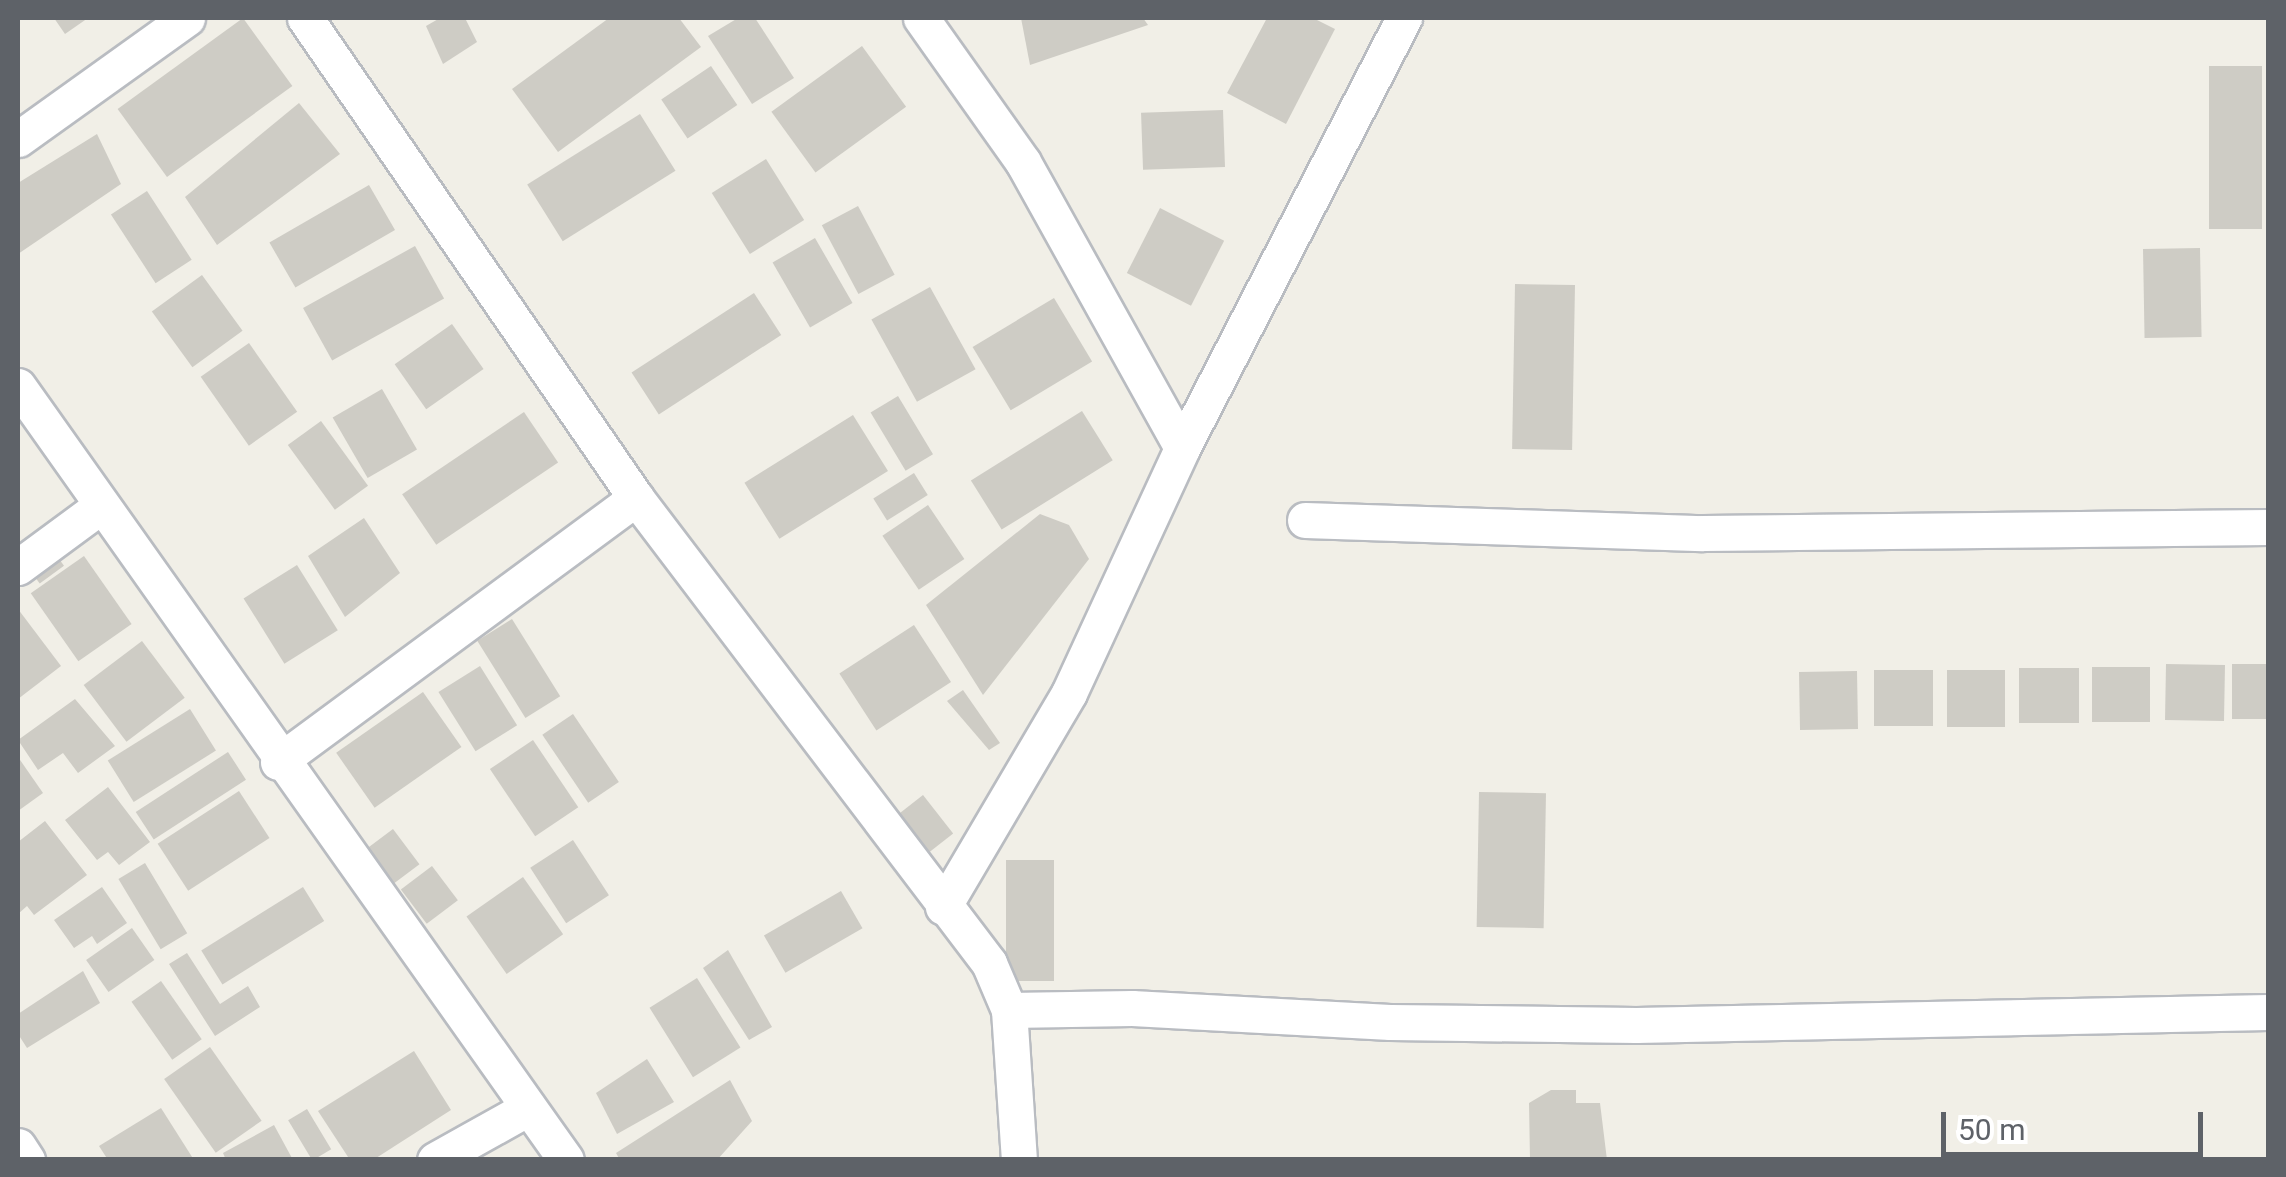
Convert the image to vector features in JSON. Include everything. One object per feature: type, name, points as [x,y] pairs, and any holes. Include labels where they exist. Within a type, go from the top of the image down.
[{"type":"street","points":[[18,139],[187,18]]},
{"type":"street","points":[[305,18],[636,498],[988,962],[1009,1010],[1020,1160]]},
{"type":"street","points":[[921,18],[1024,162],[1182,448]]},
{"type":"street","points":[[943,907],[1069,693],[1182,448],[1404,18]]},
{"type":"street","points":[[18,386],[98,508],[566,1160]]},
{"type":"street","points":[[278,762],[636,498]]},
{"type":"street","points":[[18,567],[98,508]]},
{"type":"street","points":[[1305,520],[1703,533],[2268,527]]},
{"type":"street","points":[[1009,1010],[1132,1008],[1390,1022],[1636,1025],[2268,1012]]},
{"type":"street","points":[[435,1160],[528,1108]]},
{"type":"street","points":[[18,1146],[27,1160]]},
{"type":"building","points":[[54,18],[88,18],[65,34]]},
{"type":"building","points":[[243,18],[292,86],[167,177],[118,109]]},
{"type":"building","points":[[440,18],[465,18],[477,42],[443,64],[426,26]]},
{"type":"building","points":[[609,18],[679,18],[701,47],[558,152],[512,89]]},
{"type":"building","points":[[738,18],[755,18],[794,78],[752,104],[708,36]]},
{"type":"building","points":[[1021,18],[1143,18],[1148,25],[1030,65]]},
{"type":"building","points":[[1267,18],[1313,18],[1335,29],[1286,124],[1227,93]]},
{"type":"building","points":[[862,46],[906,107],[815,173],[771,112]]},
{"type":"building","points":[[711,66],[737,105],[688,139],[661,100]]},
{"type":"building","points":[[2209,66],[2262,66],[2262,229],[2209,229]]},
{"type":"building","points":[[299,103],[340,154],[217,245],[185,197]]},
{"type":"building","points":[[1223,110],[1225,167],[1143,170],[1141,113]]},
{"type":"building","points":[[640,114],[676,171],[563,241],[527,184]]},
{"type":"building","points":[[97,134],[121,184],[18,254],[18,183]]},
{"type":"building","points":[[766,159],[804,220],[750,254],[712,193]]},
{"type":"building","points":[[369,185],[395,230],[295,288],[269,243]]},
{"type":"building","points":[[147,191],[192,260],[156,283],[111,214]]},
{"type":"building","points":[[858,206],[895,275],[858,294],[822,225]]},
{"type":"building","points":[[1160,208],[1224,241],[1191,306],[1127,273]]},
{"type":"building","points":[[815,238],[852,303],[810,327],[773,262]]},
{"type":"building","points":[[415,246],[444,298],[332,361],[303,308]]},
{"type":"building","points":[[2200,248],[2202,337],[2145,338],[2143,249]]},
{"type":"building","points":[[202,275],[243,331],[192,367],[152,311]]},
{"type":"building","points":[[1515,284],[1575,285],[1572,450],[1512,449]]},
{"type":"building","points":[[930,287],[976,369],[917,402],[871,319]]},
{"type":"building","points":[[754,293],[781,335],[659,414],[632,373]]},
{"type":"building","points":[[1054,298],[1092,361],[1011,410],[973,347]]},
{"type":"building","points":[[452,324],[484,369],[426,409],[395,364]]},
{"type":"building","points":[[249,343],[297,412],[249,446],[201,377]]},
{"type":"building","points":[[382,389],[417,450],[368,478],[333,418]]},
{"type":"building","points":[[898,396],[933,454],[906,471],[871,412]]},
{"type":"building","points":[[1082,411],[1113,460],[1002,530],[971,480]]},
{"type":"building","points":[[524,412],[558,463],[436,545],[402,494]]},
{"type":"building","points":[[853,415],[888,471],[779,539],[744,483]]},
{"type":"building","points":[[321,421],[368,486],[335,510],[288,445]]},
{"type":"building","points":[[914,473],[928,495],[887,520],[873,498]]},
{"type":"building","points":[[928,505],[964,559],[919,590],[882,536]]},
{"type":"building","points":[[1040,514],[1069,525],[1089,559],[983,695],[926,605]]},
{"type":"building","points":[[364,518],[400,573],[345,617],[308,556]]},
{"type":"building","points":[[54,552],[64,566],[40,583],[30,570]]},
{"type":"building","points":[[84,556],[132,624],[78,661],[31,593]]},
{"type":"building","points":[[297,565],[338,630],[284,664],[244,598]]},
{"type":"building","points":[[18,609],[61,666],[18,699]]},
{"type":"building","points":[[512,619],[560,696],[525,718],[477,641]]},
{"type":"building","points":[[914,625],[951,682],[876,731],[839,673]]},
{"type":"building","points":[[142,641],[185,698],[126,742],[84,685]]},
{"type":"building","points":[[2166,664],[2225,665],[2224,721],[2165,720]]},
{"type":"building","points":[[2232,664],[2268,664],[2268,719],[2232,719]]},
{"type":"building","points":[[480,666],[517,725],[476,751],[438,692]]},
{"type":"building","points":[[2092,667],[2150,667],[2150,722],[2092,722]]},
{"type":"building","points":[[2019,668],[2079,668],[2079,723],[2019,723]]},
{"type":"building","points":[[1874,670],[1933,670],[1933,726],[1874,726]]},
{"type":"building","points":[[1947,670],[2005,670],[2005,727],[1947,727]]},
{"type":"building","points":[[1857,671],[1858,729],[1800,730],[1799,672]]},
{"type":"building","points":[[963,690],[1000,743],[989,750],[947,701]]},
{"type":"building","points":[[423,692],[461,747],[375,808],[336,753]]},
{"type":"building","points":[[75,699],[115,746],[78,773],[63,753],[38,770],[18,740]]},
{"type":"building","points":[[190,709],[216,751],[134,802],[108,760]]},
{"type":"building","points":[[573,714],[619,782],[588,803],[542,735]]},
{"type":"building","points":[[533,740],[578,807],[535,836],[490,769]]},
{"type":"building","points":[[228,752],[246,780],[154,840],[136,812]]},
{"type":"building","points":[[18,757],[43,793],[18,811]]},
{"type":"building","points":[[108,787],[150,842],[119,865],[108,852],[97,860],[65,820]]},
{"type":"building","points":[[239,791],[269,838],[188,891],[158,844]]},
{"type":"building","points":[[1479,792],[1546,793],[1544,928],[1477,927]]},
{"type":"building","points":[[923,795],[953,834],[930,852],[899,813]]},
{"type":"building","points":[[45,821],[87,875],[34,915],[27,906],[18,914],[18,842]]},
{"type":"building","points":[[393,829],[419,864],[389,887],[363,852]]},
{"type":"building","points":[[573,840],[609,895],[566,923],[530,868]]},
{"type":"building","points":[[1006,860],[1054,860],[1054,981],[1006,981]]},
{"type":"building","points":[[145,863],[187,933],[161,949],[118,879]]},
{"type":"building","points":[[432,866],[458,900],[427,924],[401,889]]},
{"type":"building","points":[[523,877],[563,934],[507,974],[466,917]]},
{"type":"building","points":[[102,887],[127,923],[97,944],[92,936],[74,948],[54,920]]},
{"type":"building","points":[[303,887],[324,921],[222,985],[201,951]]},
{"type":"building","points":[[841,891],[862,928],[785,973],[764,936]]},
{"type":"building","points":[[132,928],[154,960],[108,992],[86,960]]},
{"type":"building","points":[[728,950],[772,1027],[749,1040],[703,968]]},
{"type":"building","points":[[187,953],[220,1004],[248,986],[260,1007],[215,1036],[169,964]]},
{"type":"building","points":[[83,971],[100,1003],[27,1048],[18,1034],[18,1014]]},
{"type":"building","points":[[697,978],[740,1048],[693,1077],[650,1008]]},
{"type":"building","points":[[161,981],[202,1039],[172,1060],[132,1002]]},
{"type":"building","points":[[210,1047],[262,1121],[216,1153],[164,1079]]},
{"type":"building","points":[[414,1051],[451,1110],[373,1160],[350,1160],[318,1111]]},
{"type":"building","points":[[647,1059],[674,1102],[617,1134],[596,1093]]},
{"type":"building","points":[[730,1080],[752,1121],[717,1160],[620,1160],[616,1153]]},
{"type":"building","points":[[1551,1090],[1576,1090],[1576,1103],[1600,1103],[1607,1160],[1530,1160],[1529,1103]]},
{"type":"building","points":[[161,1108],[194,1160],[108,1160],[99,1146]]},
{"type":"building","points":[[307,1109],[331,1149],[312,1160],[288,1120]]},
{"type":"building","points":[[274,1125],[293,1160],[226,1160],[223,1153]]}]
